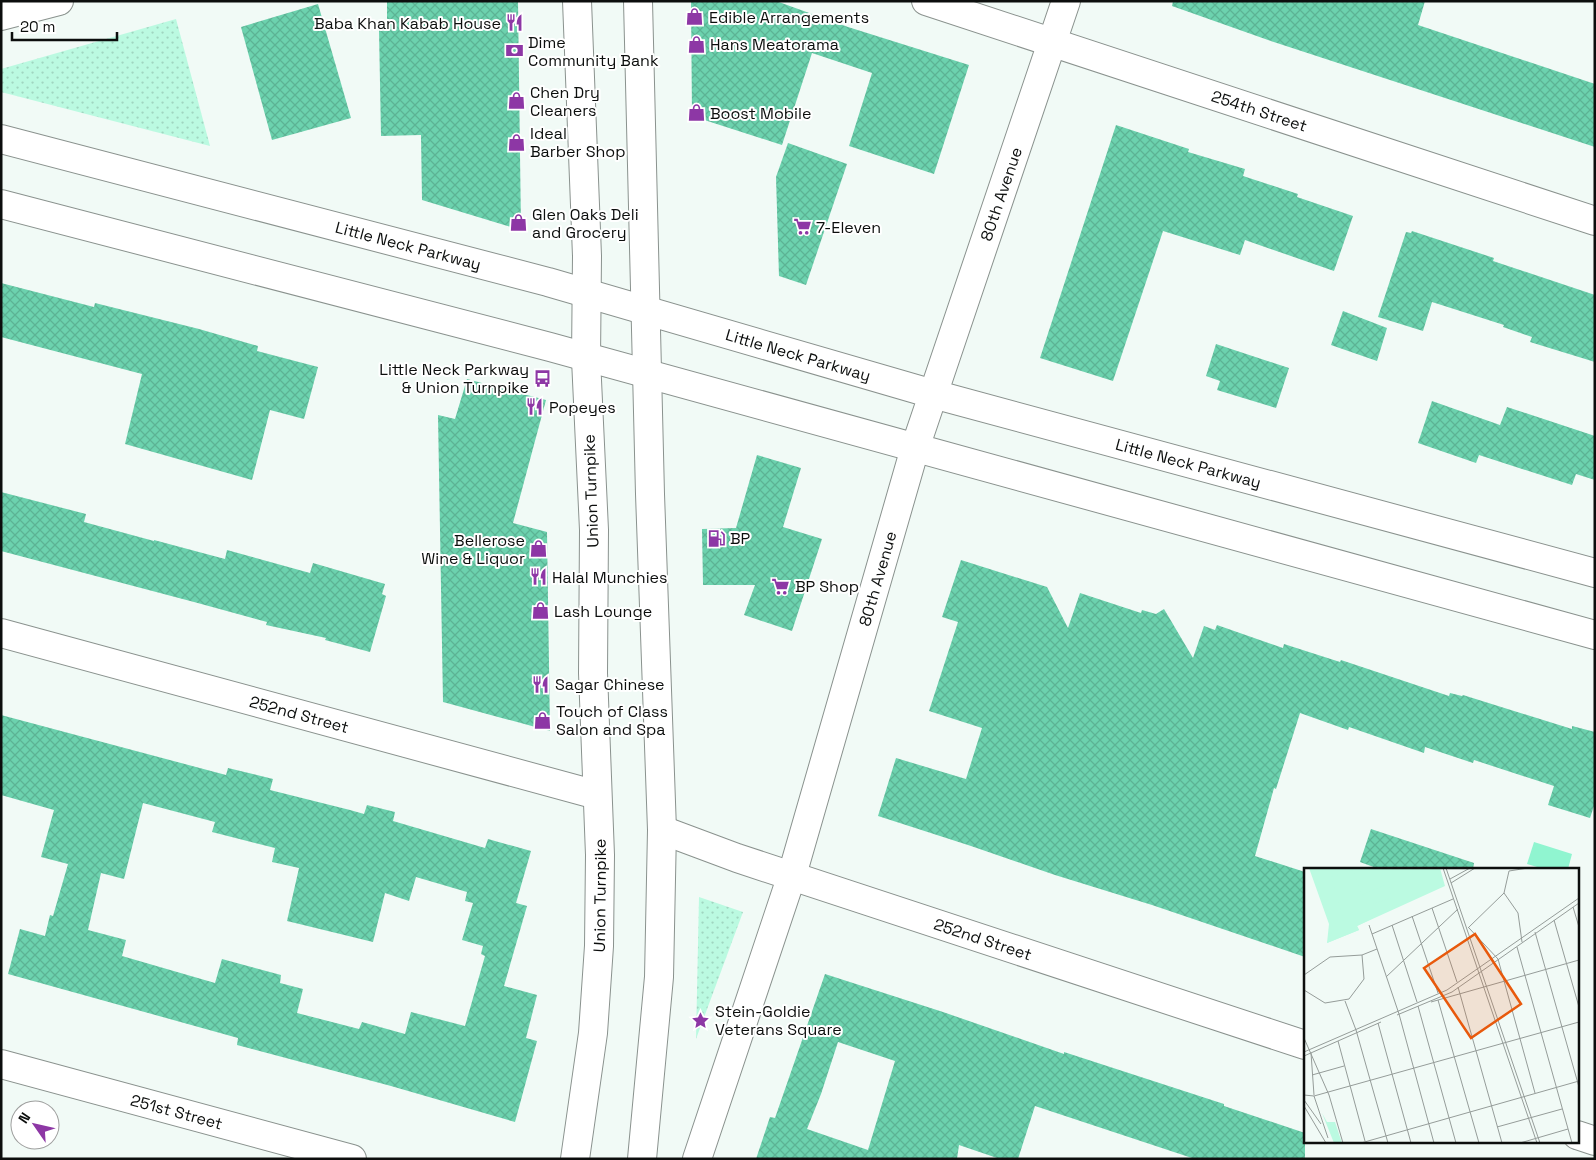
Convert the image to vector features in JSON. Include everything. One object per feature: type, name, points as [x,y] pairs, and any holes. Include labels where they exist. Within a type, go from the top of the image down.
[{"type":"main road","points":[[1,16],[59,1]]},
{"type":"main road","name":"Union Turnpike","points":[[575,1159],[593,1033],[599,946],[600,855],[593,673],[594,530],[586,359],[587,256],[577,1]]},
{"type":"main road","points":[[638,1],[662,830],[659,977],[642,1159]]},
{"type":"main road","name":"254th Street","points":[[926,1],[1595,221]]},
{"type":"main road","name":"80th Avenue","points":[[697,1159],[792,875],[915,448],[1066,1]]},
{"type":"main road","name":"Little Neck Parkway","points":[[1,139],[646,309],[933,394],[1595,573]]},
{"type":"main road","points":[[1,204],[550,347],[586,359],[1595,635]]},
{"type":"main road","name":"252nd Street","points":[[1,633],[597,795]]},
{"type":"main road","name":"252nd Street","points":[[662,830],[737,858],[1304,1045]]},
{"type":"main road","name":"251st Street","points":[[1,1064],[352,1159]]},
{"type":"main road","points":[[1578,1135],[1595,1141]]},
{"type":"shaded area","points":[[176,19],[210,146],[1,92],[1,69]]},
{"type":"shaded area","points":[[1534,842],[1572,854],[1568,868],[1541,868],[1527,864]]},
{"type":"shaded area","points":[[699,897],[743,912],[696,1039]]},
{"type":"building","points":[[518,1],[521,230],[422,200],[421,135],[381,136],[379,30],[387,29],[387,2]]},
{"type":"building","points":[[691,1],[776,1],[848,27],[969,65],[934,174],[849,146],[872,73],[812,53],[782,145],[692,116]]},
{"type":"building","points":[[1173,1],[1425,1],[1418,25],[1595,84],[1595,147],[1268,40],[1172,6]]},
{"type":"building","points":[[318,4],[351,118],[272,140],[241,27]]},
{"type":"building","points":[[1116,125],[1189,149],[1188,152],[1245,169],[1243,176],[1298,194],[1297,197],[1353,216],[1334,271],[1245,240],[1240,255],[1163,231],[1113,381],[1040,358]]},
{"type":"building","name":"7-Eleven","points":[[788,143],[847,164],[806,285],[779,276],[776,177]]},
{"type":"building","points":[[1412,231],[1494,258],[1493,261],[1595,295],[1595,362],[1530,342],[1532,337],[1503,327],[1504,325],[1432,302],[1423,331],[1378,317],[1406,232],[1411,233]]},
{"type":"building","points":[[1,283],[94,307],[95,303],[199,329],[258,346],[257,351],[318,367],[304,419],[270,410],[252,480],[125,444],[142,374],[1,337]]},
{"type":"building","points":[[1343,311],[1387,328],[1377,361],[1331,345]]},
{"type":"building","points":[[1216,344],[1289,368],[1276,408],[1217,390],[1220,381],[1206,376]]},
{"type":"building","points":[[467,379],[546,400],[513,523],[547,532],[550,731],[443,702],[438,415],[455,419]]},
{"type":"building","points":[[1432,401],[1500,425],[1507,407],[1595,436],[1595,480],[1576,474],[1572,485],[1479,455],[1476,463],[1418,443]]},
{"type":"building","points":[[757,455],[801,468],[783,527],[822,539],[792,631],[744,615],[755,585],[703,585],[702,529],[736,528]]},
{"type":"building","points":[[1,492],[86,514],[84,522],[225,559],[227,550],[310,573],[313,563],[385,584],[382,594],[386,596],[370,652],[325,640],[326,638],[266,625],[267,622],[1,551]]},
{"type":"building","points":[[961,560],[1047,587],[1068,628],[1080,593],[1141,613],[1142,610],[1156,614],[1164,609],[1193,658],[1204,626],[1215,630],[1217,625],[1283,648],[1284,644],[1340,662],[1341,660],[1449,696],[1450,693],[1463,695],[1572,729],[1572,726],[1595,732],[1595,803],[1590,818],[1548,805],[1554,786],[1474,760],[1473,763],[1425,747],[1424,753],[1349,727],[1348,730],[1300,713],[1276,789],[1274,788],[1255,856],[1304,872],[1304,957],[878,816],[896,758],[966,779],[982,728],[929,711],[958,622],[942,617]]},
{"type":"building","points":[[1,715],[226,775],[228,768],[273,779],[270,790],[364,814],[367,805],[395,812],[393,821],[485,848],[488,839],[531,851],[516,903],[527,906],[504,986],[537,995],[526,1038],[537,1041],[515,1122],[391,1086],[237,1045],[238,1038],[8,974],[20,929],[45,936],[50,915],[53,916],[68,864],[41,857],[54,810],[1,795]],"holes":[[[143,803],[215,822],[212,832],[275,848],[272,862],[299,868],[287,921],[373,942],[385,893],[409,901],[416,877],[467,892],[465,901],[473,903],[462,940],[483,946],[481,954],[485,956],[465,1026],[411,1012],[405,1034],[362,1022],[359,1029],[297,1013],[303,989],[280,983],[281,975],[222,959],[215,983],[122,956],[126,940],[88,930],[101,873],[124,879]]]},
{"type":"building","points":[[1371,829],[1474,863],[1473,868],[1376,868],[1360,862]]},
{"type":"building","points":[[825,974],[1064,1054],[1064,1052],[1224,1104],[1224,1106],[1304,1133],[1305,1159],[1195,1159],[1035,1106],[1018,1159],[1000,1159],[959,1145],[957,1159],[756,1159],[770,1117],[775,1118]],"holes":[[[838,1042],[895,1061],[868,1150],[807,1129]]]},
{"type":"place","name":"Edible Arrangements","points":[[695,17]]},
{"type":"place","name":"Baba Khan Kabab House","points":[[515,23]]},
{"type":"place","name":"Hans Meatorama","points":[[696,44]]},
{"type":"place","name":"Dime Community Bank","points":[[514,51]]},
{"type":"place","name":"Chen Dry Cleaners","points":[[516,101]]},
{"type":"place","name":"Boost Mobile","points":[[696,113]]},
{"type":"place","name":"Ideal Barber Shop","points":[[516,142]]},
{"type":"place","name":"Glen Oaks Deli and Grocery","points":[[518,223]]},
{"type":"place","name":"7-Eleven","points":[[802,227]]},
{"type":"place","name":"Little Neck Parkway & Union Turnpike","points":[[543,378]]},
{"type":"place","name":"Popeyes","points":[[535,407]]},
{"type":"place","name":"BP","points":[[716,538]]},
{"type":"place","name":"Bellerose Wine & Liquor","points":[[539,549]]},
{"type":"place","name":"Halal Munchies","points":[[538,577]]},
{"type":"place","name":"BP Shop","points":[[781,586]]},
{"type":"place","name":"Lash Lounge","points":[[540,611]]},
{"type":"place","name":"Sagar Chinese","points":[[541,684]]},
{"type":"place","name":"Touch of Class Salon and Spa","points":[[542,720]]},
{"type":"place","name":"Stein-Goldie Veterans Square","points":[[701,1020]]}]
